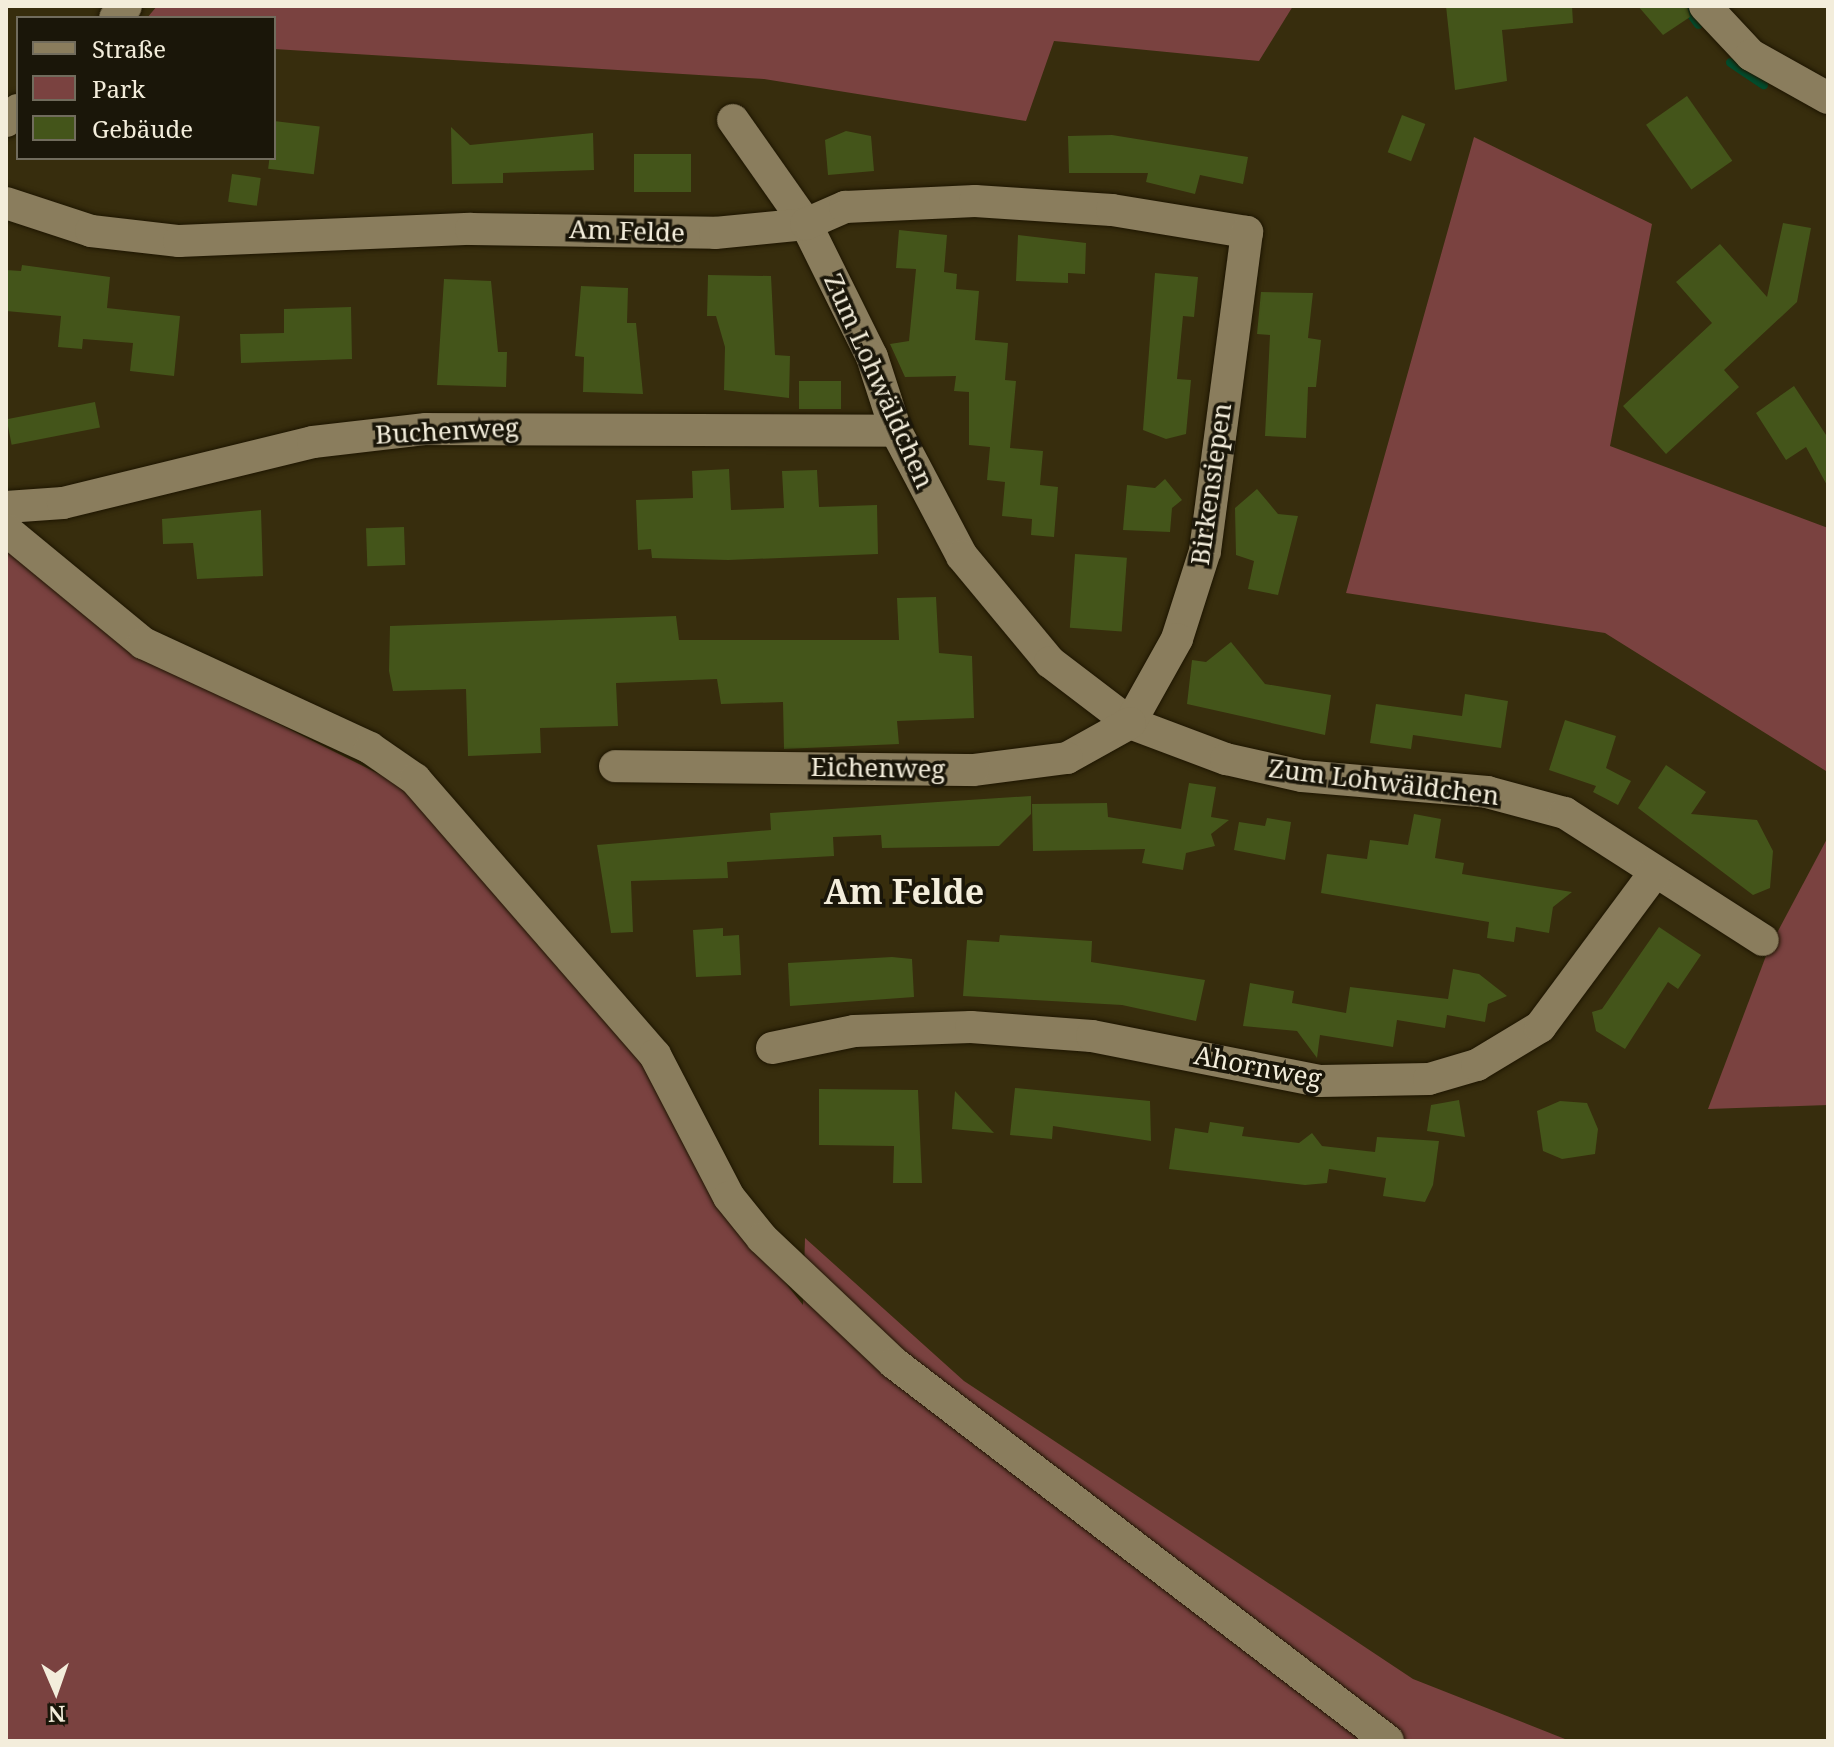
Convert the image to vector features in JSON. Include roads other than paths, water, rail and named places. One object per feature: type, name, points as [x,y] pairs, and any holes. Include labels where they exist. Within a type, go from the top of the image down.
[{"type":"street","points":[[1705,6],[1751,55],[1828,98]]},
{"type":"street","name":"Zum Lohwäldchen","points":[[733,120],[806,224],[872,357],[896,431],[985,590],[1050,662],[1130,723],[1267,770],[1512,797],[1591,825],[1655,872],[1763,940]]},
{"type":"street","name":"Am Felde","points":[[6,203],[91,231],[179,241],[471,229],[715,233],[806,224],[845,207],[975,201],[1112,210],[1247,232]]},
{"type":"street","name":"Birkensiepen","points":[[1130,723],[1177,639],[1205,551],[1247,232]]},
{"type":"street","name":"Buchenweg","points":[[6,507],[63,503],[313,442],[426,429],[896,431]]},
{"type":"street","points":[[6,530],[143,643],[370,748],[415,779],[655,1055],[729,1197],[762,1238],[894,1363],[1388,1741]]},
{"type":"street","name":"Eichenweg","points":[[615,766],[973,770],[1067,758],[1130,723]]},
{"type":"street","name":"Ahornweg","points":[[772,1048],[854,1031],[971,1027],[1092,1036],[1320,1081],[1429,1079],[1477,1065],[1540,1027],[1655,872]]},
{"type":"waterway","points":[[1685,6],[1698,24]]},
{"type":"waterway","points":[[1730,62],[1763,84]]},
{"type":"district","name":"Am Felde","points":[[904,892]]}]
